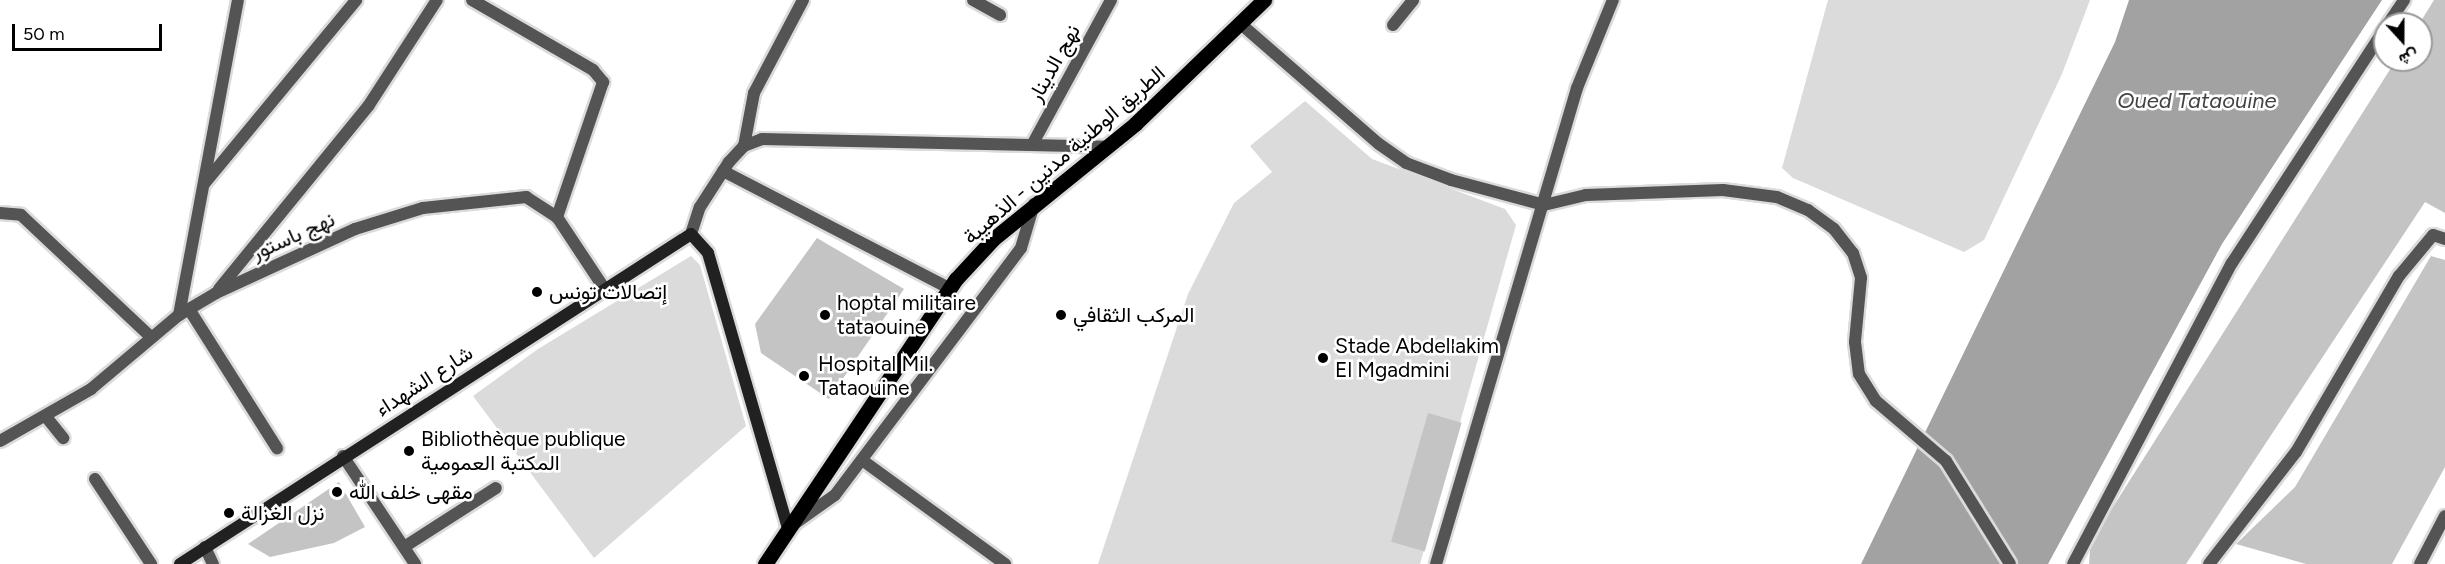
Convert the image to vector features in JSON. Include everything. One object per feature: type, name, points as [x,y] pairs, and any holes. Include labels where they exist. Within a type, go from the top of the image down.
[{"type":"main road","name":"الطريق الوطنية مدنين - الذهيبة","points":[[765,564],[950,288],[993,239],[1108,147],[1242,25],[1264,0]]},
{"type":"main road","name":"شارع الشهداء","points":[[180,564],[343,456],[691,234]]},
{"type":"main road","points":[[691,234],[708,253],[788,528]]},
{"type":"street","points":[[238,0],[202,187],[184,312],[277,448]]},
{"type":"street","points":[[202,187],[356,0]]},
{"type":"street","points":[[216,293],[369,105],[437,0]]},
{"type":"street","points":[[472,0],[593,70],[603,82],[557,217]]},
{"type":"street","points":[[691,234],[700,207],[723,171],[744,146],[754,93],[803,0]]},
{"type":"street","points":[[973,0],[1000,15]]},
{"type":"street","name":"نهج الدينار","points":[[1032,145],[1111,0]]},
{"type":"street","points":[[1393,25],[1413,0]]},
{"type":"street","points":[[1436,564],[1577,88],[1613,0]]},
{"type":"street","points":[[1242,25],[1406,163],[1544,205],[1586,195],[1723,190],[1776,197],[1834,229],[1853,253],[1861,278],[1855,342],[1858,374],[1876,401],[1946,461],[2010,564]]},
{"type":"street","points":[[2073,564],[2232,263],[2373,46]]},
{"type":"street","points":[[744,146],[804,136],[1108,147]]},
{"type":"street","points":[[723,171],[950,288]]},
{"type":"street","name":"نهج باستور","points":[[0,441],[47,418],[184,312],[216,293],[355,229],[423,208],[508,195],[526,197],[557,217],[604,288]]},
{"type":"street","points":[[788,528],[836,495],[1021,249],[1034,204]]},
{"type":"street","points":[[0,213],[21,215],[151,337]]},
{"type":"street","points":[[2210,564],[2296,452],[2399,276],[2433,235],[2445,239]]},
{"type":"street","points":[[47,418],[63,438]]},
{"type":"street","points":[[343,456],[415,564]]},
{"type":"street","points":[[862,460],[1005,564]]},
{"type":"street","points":[[95,479],[151,564]]},
{"type":"street","points":[[404,547],[496,488]]},
{"type":"street","points":[[2420,564],[2445,516]]},
{"type":"street","points":[[204,548],[213,564]]},
{"type":"shaded area","points":[[1828,0],[2090,0],[2062,74],[1984,240],[1964,252],[1793,178],[1782,168]]},
{"type":"shaded area","name":"Stade Abdelاakim El Mgadmini","points":[[1305,101],[1372,159],[1505,209],[1516,225],[1420,564],[1098,564],[1188,294],[1234,203],[1272,172],[1250,146]]},
{"type":"shaded area","points":[[691,256],[700,265],[746,426],[594,558],[473,396],[538,349]]},
{"type":"water","name":"Oued Tataouine","points":[[2129,0],[2382,0],[2222,244],[2048,564],[1861,564],[2115,42]]},
{"type":"building","points":[[2434,0],[2445,0],[2445,213],[2425,202],[2186,564],[2089,564],[2090,550],[2111,510],[2388,72],[2433,72],[2433,12],[2427,12]]},
{"type":"building","name":"hoptal militaire tataouine","points":[[817,238],[904,289],[829,399],[761,353],[755,324]]},
{"type":"building","points":[[2431,256],[2445,260],[2445,467],[2392,564],[2306,564],[2236,544],[2295,487]]},
{"type":"building","points":[[1428,413],[1462,423],[1425,551],[1391,542]]},
{"type":"building","points":[[339,482],[365,527],[334,543],[270,557],[248,544]]},
{"type":"place","name":"إتصالات تونس","points":[[537,292]]},
{"type":"place","name":"hoptal militaire tataouine","points":[[825,315]]},
{"type":"place","name":"المركب الثقافي","points":[[1061,315]]},
{"type":"place","name":"Stade Abdelاakim El Mgadmini","points":[[1323,358]]},
{"type":"place","name":"Hospital Mil. Tataouine","points":[[804,376]]},
{"type":"place","name":"Bibliothèque publique المكتبة العمومية","points":[[409,451]]},
{"type":"place","name":"مقهى خلف الله","points":[[337,492]]},
{"type":"place","name":"نزل الغزالة","points":[[229,513]]}]
